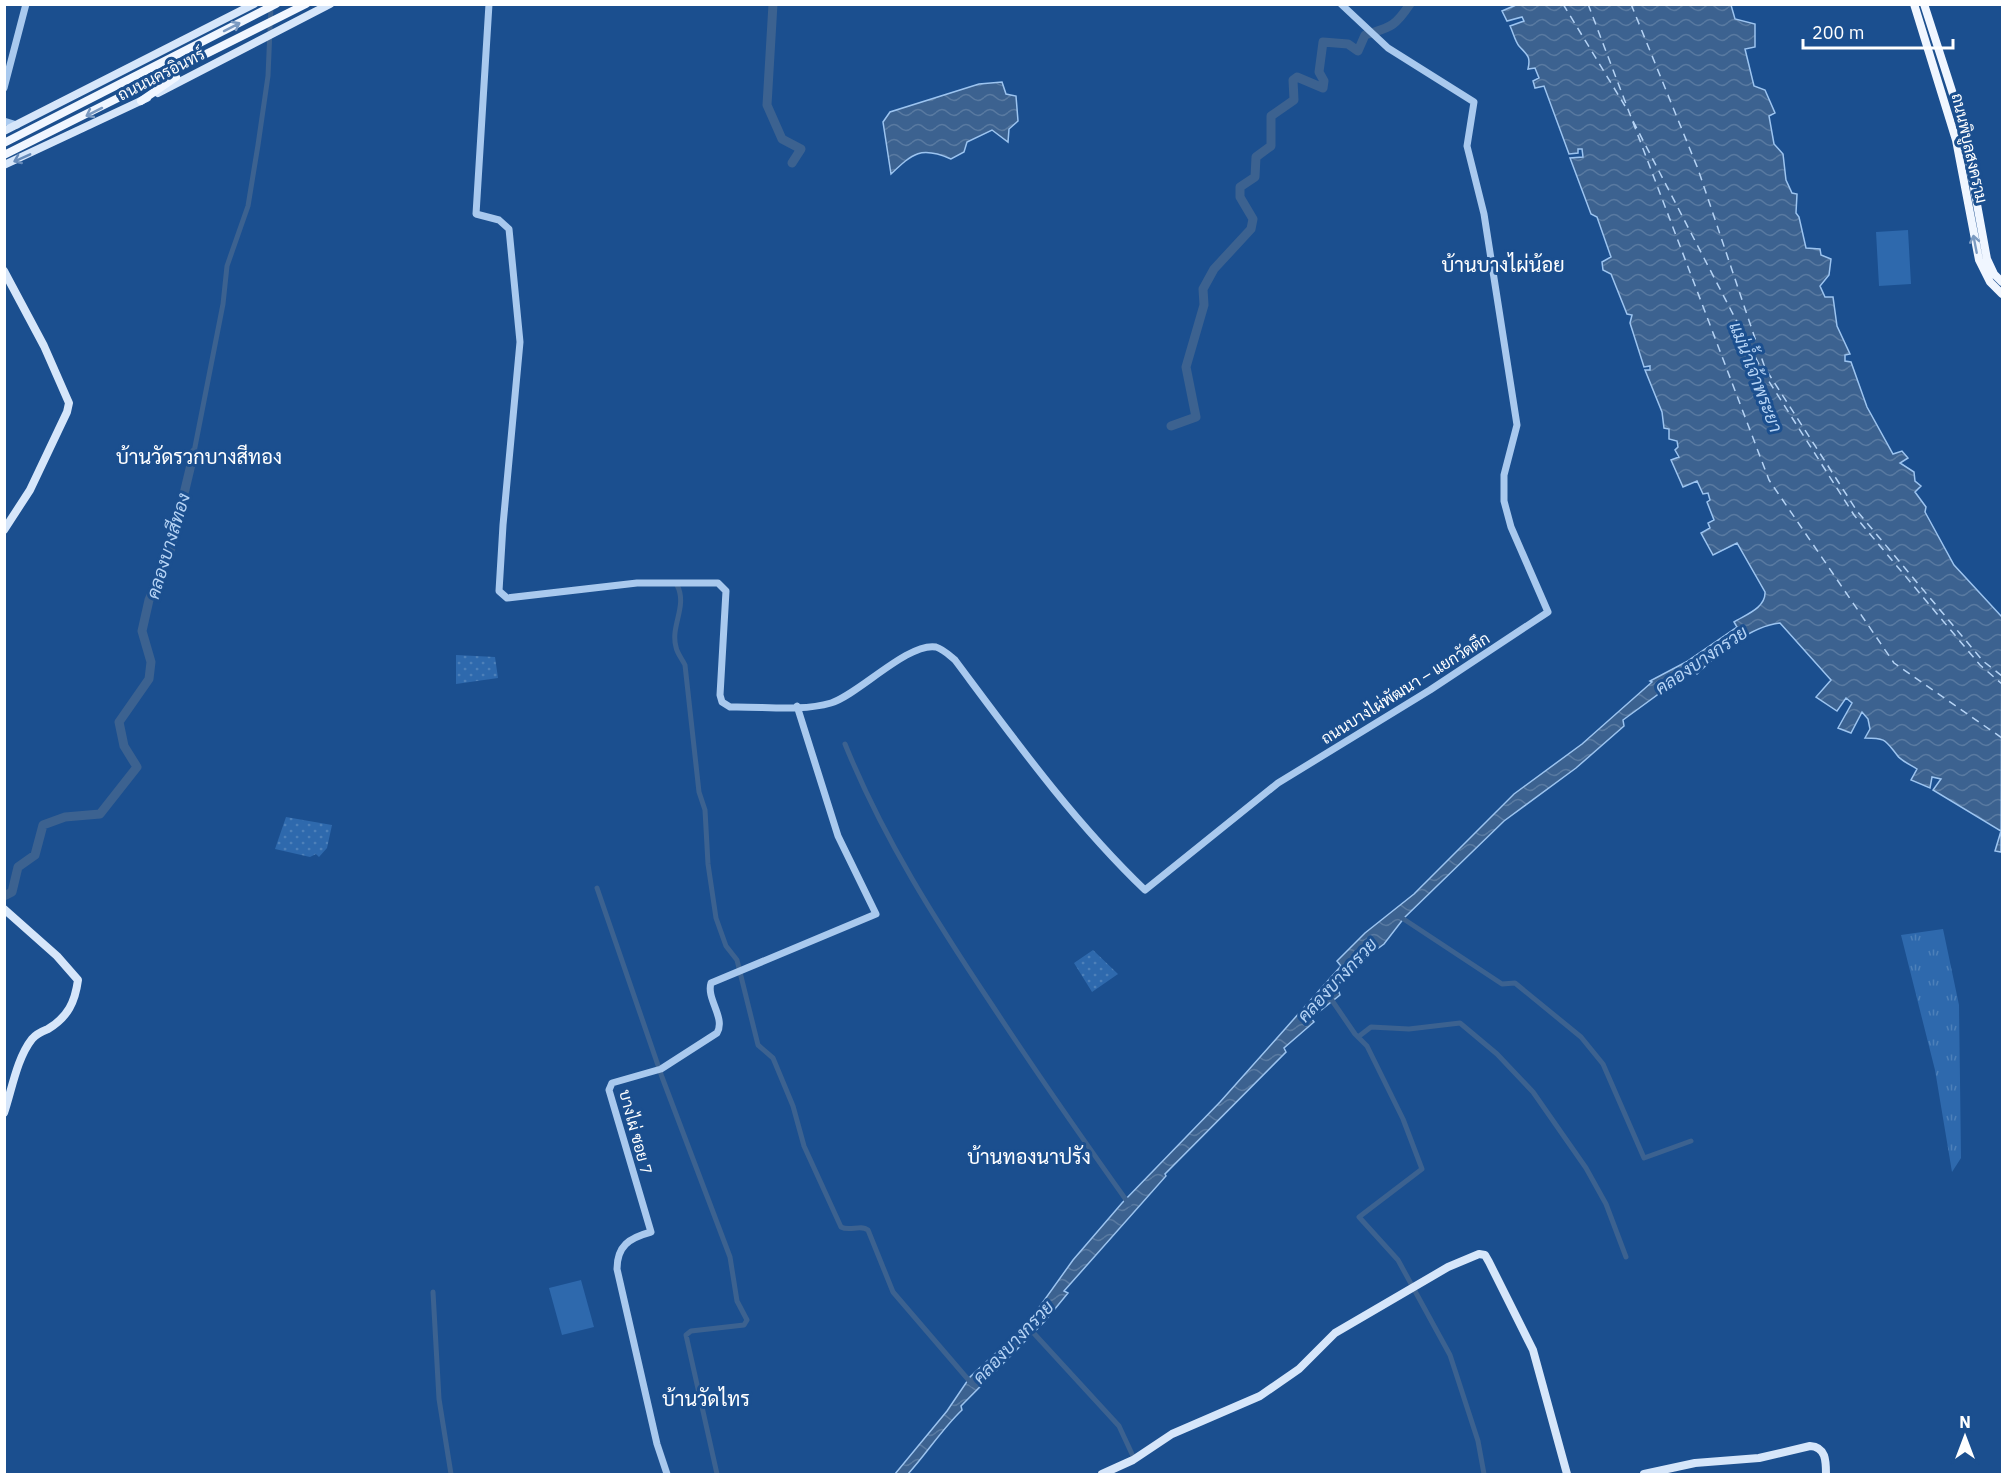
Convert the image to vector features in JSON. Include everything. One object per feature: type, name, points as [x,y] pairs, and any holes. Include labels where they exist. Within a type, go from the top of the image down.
[{"type":"main road","name":"ถนนนครอินทร์","points":[[4,131],[254,4]]},
{"type":"main road","name":"ถนนนครอินทร์","points":[[4,143],[276,4]]},
{"type":"main road","name":"ถนนนครอินทร์","points":[[4,155],[259,30],[306,4]]},
{"type":"main road","name":"ถนนนครอินทร์","points":[[4,165],[141,101],[330,4]]},
{"type":"main road","name":"ถนนพิบูลสงคราม","points":[[1914,4],[1956,140],[1978,260],[1990,282],[2002,294]]},
{"type":"main road","name":"ถนนพิบูลสงคราม","points":[[1924,4],[1962,122],[1987,259],[1994,274],[2002,282]]},
{"type":"main road","points":[[141,101],[201,59]]},
{"type":"main road","points":[[4,271],[44,346],[69,403],[40,470],[4,530]]},
{"type":"main road","points":[[4,909],[57,956],[78,980],[76,993],[68,1012],[61,1021],[37,1035],[30,1043],[4,1113]]},
{"type":"main road","points":[[1102,1474],[1133,1460],[1172,1434],[1228,1412],[1260,1396],[1299,1370],[1335,1333],[1465,1258],[1485,1255],[1529,1339],[1567,1474]]},
{"type":"main road","points":[[1644,1474],[1695,1463],[1759,1458],[1810,1446],[1819,1447],[1824,1453],[1826,1474]]},
{"type":"street","points":[[4,88],[26,4]]},
{"type":"street","points":[[489,4],[482,152],[475,205],[476,214],[499,220],[509,229],[520,342],[499,584],[502,595],[507,598],[532,596],[637,583],[718,583],[726,591],[720,695],[722,702],[730,707],[797,706]]},
{"type":"street","name":"ถนนบางไผ่พัฒนา – แยกวัดตึก","points":[[797,706],[834,702],[897,661],[925,648],[935,647],[944,651],[954,660],[1053,790],[1110,857],[1145,890],[1278,783],[1455,675],[1548,612],[1511,526],[1504,501],[1504,475],[1517,425],[1484,214],[1467,146],[1474,102],[1376,38],[1341,4]]},
{"type":"street","points":[[4,121],[17,125]]},
{"type":"street","name":"บางไผ่ ซอย 7","points":[[667,1474],[657,1444],[617,1269],[618,1255],[623,1245],[651,1232],[609,1090],[612,1083],[659,1070],[705,1042],[719,1030],[709,987],[716,980],[876,914],[838,836],[797,706]]},
{"type":"green space","points":[[1908,230],[1911,284],[1879,286],[1876,232]]},
{"type":"green space","points":[[456,655],[495,657],[498,678],[456,684]]},
{"type":"green space","points":[[286,817],[332,825],[327,848],[319,857],[316,854],[310,857],[275,849]]},
{"type":"green space","points":[[1943,929],[1959,1005],[1961,1158],[1952,1172],[1935,1070],[1901,935]]},
{"type":"green space","points":[[1093,950],[1118,974],[1092,992],[1074,963]]},
{"type":"green space","points":[[581,1280],[594,1327],[562,1335],[549,1288]]},
{"type":"water","points":[[1516,5],[1731,5],[1735,19],[1755,24],[1755,47],[1745,49],[1754,86],[1765,90],[1775,113],[1769,116],[1774,144],[1783,154],[1786,180],[1792,193],[1797,194],[1796,213],[1806,248],[1820,249],[1821,255],[1831,259],[1829,275],[1820,286],[1825,297],[1833,297],[1837,326],[1850,354],[1845,355],[1845,361],[1851,362],[1867,407],[1893,454],[1902,451],[1908,458],[1900,463],[1914,472],[1915,481],[1921,486],[1915,492],[1926,507],[1925,512],[1954,565],[2002,617],[2001,852],[1995,851],[2001,831],[1933,790],[1941,779],[1932,777],[1930,788],[1911,780],[1917,769],[1901,759],[1884,741],[1865,738],[1870,729],[1868,719],[1862,712],[1851,733],[1838,728],[1852,703],[1846,698],[1837,711],[1816,697],[1831,680],[1780,623],[1746,635],[1724,650],[1697,674],[1693,671],[1686,674],[1623,720],[1624,726],[1576,768],[1504,821],[1404,918],[1384,944],[1358,963],[1337,986],[1340,995],[1311,1018],[1314,1022],[1284,1048],[1286,1052],[1165,1174],[1166,1176],[1064,1291],[1068,1293],[1045,1321],[961,1406],[962,1410],[908,1474],[895,1474],[947,1411],[970,1377],[1028,1323],[1073,1260],[1122,1203],[1220,1102],[1341,966],[1337,961],[1365,933],[1414,894],[1514,794],[1582,744],[1652,682],[1650,681],[1686,662],[1737,627],[1734,622],[1759,607],[1764,598],[1765,592],[1737,543],[1713,555],[1701,533],[1710,528],[1708,523],[1714,520],[1707,502],[1710,500],[1708,493],[1703,494],[1697,481],[1683,487],[1671,460],[1679,457],[1675,450],[1678,447],[1677,441],[1669,439],[1669,429],[1664,428],[1662,412],[1645,370],[1650,370],[1650,366],[1644,367],[1630,323],[1632,315],[1627,314],[1611,274],[1603,270],[1602,262],[1611,257],[1597,217],[1591,214],[1570,158],[1583,157],[1582,149],[1578,149],[1578,153],[1569,154],[1544,86],[1535,88],[1533,81],[1539,78],[1535,68],[1528,69],[1528,56],[1518,44],[1510,26],[1524,21],[1522,17],[1507,21],[1502,11]]},
{"type":"water","points":[[1002,82],[1006,94],[1016,96],[1018,121],[1009,129],[1008,142],[992,130],[967,142],[964,152],[951,159],[925,152],[905,161],[891,174],[883,122],[890,112],[979,84]]},
{"type":"waterway","points":[[773,4],[767,105],[782,139],[801,149],[792,163]]},
{"type":"waterway","points":[[1171,426],[1196,417],[1186,367],[1204,305],[1203,289],[1214,269],[1251,229],[1253,219],[1240,197],[1240,187],[1255,177],[1256,157],[1271,146],[1271,116],[1294,100],[1293,80],[1297,77],[1323,88],[1324,81],[1319,72],[1323,42],[1348,44],[1358,51],[1365,35],[1391,25],[1400,18],[1410,4]]},
{"type":"waterway","name":"คลองบางสีทอง","points":[[194,452],[223,304],[227,266],[248,206],[268,76],[271,6]]},
{"type":"waterway","name":"คลองบางสีทอง","points":[[4,896],[12,892],[18,867],[35,855],[43,825],[65,817],[100,814],[137,767],[124,746],[119,722],[149,679],[151,662],[142,631],[149,600],[171,548],[194,452]]},
{"type":"waterway","name":"คลองบางกรวย","points":[[677,585],[681,601],[675,639],[677,652],[685,665],[699,792],[705,810],[708,864],[716,918],[726,946],[737,960],[758,1045],[773,1058],[793,1106],[804,1146],[841,1227],[868,1230],[893,1292],[972,1384]]},
{"type":"waterway","points":[[845,744],[893,846],[931,910],[1025,1055],[1129,1204]]},
{"type":"waterway","points":[[597,888],[662,1077],[730,1257],[737,1301],[747,1320],[744,1325],[691,1331],[686,1335],[717,1474]]},
{"type":"waterway","points":[[1399,916],[1502,984],[1515,983],[1581,1037],[1603,1064],[1644,1158],[1691,1141]]},
{"type":"waterway","name":"คลองบางกรวย","points":[[1329,996],[1355,1034],[1367,1046],[1403,1119],[1422,1169],[1359,1217],[1398,1260],[1450,1355],[1478,1441],[1484,1474]]},
{"type":"waterway","points":[[1358,1037],[1371,1027],[1409,1029],[1460,1023],[1497,1054],[1533,1092],[1586,1168],[1606,1204],[1626,1257]]},
{"type":"waterway","points":[[433,1292],[439,1399],[451,1474]]},
{"type":"waterway","name":"คลองบางกรวย","points":[[1029,1328],[1119,1426],[1132,1454]]},
{"type":"ferry route","points":[[1563,4],[1625,106]]},
{"type":"ferry route","points":[[1588,4],[1769,480],[1894,663],[2002,738]]},
{"type":"ferry route","points":[[1631,4],[1698,169],[1765,368],[1857,511],[1983,661],[2002,676]]},
{"type":"ferry route","points":[[1633,121],[1763,372],[1854,515],[1980,665],[2002,684]]},
{"type":"district","name":"บ้านบางไผ่น้อย","points":[[1503,264]]},
{"type":"district","name":"บ้านวัดรวกบางสีทอง","points":[[199,456]]},
{"type":"district","name":"บ้านทองนาปรัง","points":[[1029,1156]]},
{"type":"district","name":"บ้านวัดไทร","points":[[706,1398]]},
{"type":"water label","name":"แม่น้ำเจ้าพระยา","points":[[1756,377]]}]
